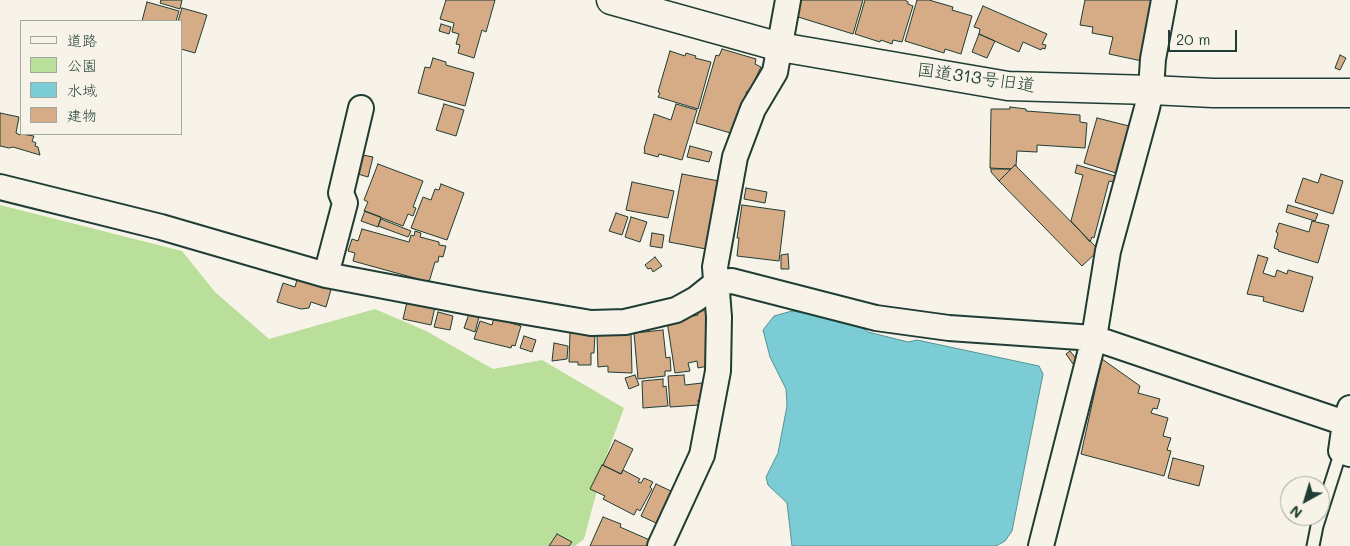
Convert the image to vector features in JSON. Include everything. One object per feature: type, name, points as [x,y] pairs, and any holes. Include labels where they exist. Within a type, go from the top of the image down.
[{"type":"street","name":"国道313号旧道","points":[[611,0],[780,47],[1008,86],[1213,93],[1350,93]]},
{"type":"street","points":[[660,546],[702,455],[718,371],[719,317],[715,267],[735,157],[753,110],[775,72],[782,24],[788,0]]},
{"type":"street","points":[[1041,546],[1094,338],[1108,251],[1147,108],[1151,90],[1153,59],[1164,0]]},
{"type":"street","points":[[326,274],[344,203],[341,193],[361,108]]},
{"type":"street","points":[[0,187],[161,227],[326,274],[479,304],[591,323],[625,322],[676,310],[696,299],[716,283],[732,281],[876,318],[949,328],[1094,338],[1348,415],[1346,452]]},
{"type":"lane","points":[[1313,546],[1317,526],[1346,452]]},
{"type":"green space","points":[[0,205],[182,251],[215,292],[269,339],[375,309],[426,331],[493,369],[542,360],[624,408],[606,457],[584,539],[575,546],[0,546]]},
{"type":"water","points":[[792,311],[850,319],[868,332],[908,342],[917,340],[1039,366],[1043,374],[1012,531],[1005,541],[996,546],[792,546],[787,503],[768,485],[766,477],[778,453],[787,406],[786,389],[770,357],[763,330],[774,316]]},
{"type":"building","points":[[161,0],[182,0],[180,9],[160,3]]},
{"type":"building","points":[[446,0],[495,0],[486,32],[482,30],[474,58],[458,53],[460,45],[456,44],[459,34],[452,32],[454,23],[440,19]]},
{"type":"building","points":[[797,0],[863,0],[853,34],[795,16],[800,1]]},
{"type":"building","points":[[865,0],[905,0],[913,6],[902,42],[893,40],[892,44],[881,40],[880,42],[855,34]]},
{"type":"building","points":[[917,0],[929,0],[953,7],[952,10],[972,16],[961,54],[945,49],[944,53],[905,41]]},
{"type":"building","points":[[1085,0],[1154,0],[1142,61],[1109,54],[1113,37],[1092,33],[1093,27],[1080,25]]},
{"type":"building","points":[[147,2],[179,11],[176,20],[142,20]]},
{"type":"building","points":[[983,6],[1047,34],[1042,44],[1046,45],[1045,49],[1042,48],[1041,50],[1023,42],[1019,52],[979,34],[980,29],[974,27]]},
{"type":"building","points":[[182,8],[207,15],[195,53],[182,49],[182,20],[178,20]]},
{"type":"building","points":[[441,24],[451,27],[449,34],[439,31]]},
{"type":"building","points":[[979,34],[995,41],[987,58],[972,52]]},
{"type":"building","points":[[722,49],[756,59],[755,64],[761,67],[749,92],[747,91],[734,134],[696,123],[716,55],[719,56]]},
{"type":"building","points":[[670,51],[685,56],[686,53],[696,56],[695,58],[711,62],[698,109],[658,97]]},
{"type":"building","points":[[1340,55],[1346,58],[1340,70],[1335,68]]},
{"type":"building","points":[[433,58],[446,62],[446,65],[474,73],[465,106],[418,93],[425,67],[430,68]]},
{"type":"building","points":[[444,104],[464,110],[456,136],[436,130]]},
{"type":"building","points":[[676,104],[697,110],[682,160],[659,154],[658,157],[644,153],[654,114],[671,120]]},
{"type":"building","points":[[1010,107],[1026,109],[1026,111],[1080,115],[1080,122],[1087,123],[1085,148],[1037,145],[1037,152],[1017,151],[1016,166],[1011,169],[990,168],[991,109],[1010,109]]},
{"type":"building","points":[[0,113],[19,117],[16,133],[34,136],[32,141],[36,143],[35,146],[38,147],[40,155],[13,147],[0,146]]},
{"type":"building","points":[[1097,118],[1129,126],[1116,173],[1084,163]]},
{"type":"building","points":[[690,146],[712,152],[709,162],[687,157]]},
{"type":"building","points":[[363,155],[373,157],[368,177],[358,174]]},
{"type":"building","points":[[378,164],[423,181],[413,207],[416,208],[413,216],[408,214],[403,226],[364,211],[368,202],[364,200]]},
{"type":"building","points":[[1015,165],[1099,250],[1082,266],[999,181]]},
{"type":"building","points":[[1077,165],[1115,176],[1114,182],[1109,181],[1094,238],[1092,237],[1090,242],[1071,221],[1083,175],[1075,173]]},
{"type":"building","points":[[991,169],[1011,169],[999,181],[991,172]]},
{"type":"building","points":[[682,174],[719,181],[706,249],[669,242]]},
{"type":"building","points":[[1321,174],[1343,181],[1333,214],[1295,202],[1303,178],[1318,183]]},
{"type":"building","points":[[632,182],[674,191],[668,218],[626,210]]},
{"type":"building","points":[[441,184],[464,193],[447,240],[411,228],[423,197],[431,200],[435,189],[439,190]]},
{"type":"building","points":[[746,188],[767,192],[765,203],[744,199]]},
{"type":"building","points":[[742,205],[785,211],[779,261],[737,256],[739,238],[737,238]]},
{"type":"building","points":[[1288,205],[1318,214],[1315,221],[1286,212]]},
{"type":"building","points":[[365,211],[381,217],[378,227],[361,221]]},
{"type":"building","points":[[616,213],[628,217],[622,235],[609,231]]},
{"type":"building","points":[[631,217],[647,222],[640,242],[625,237]]},
{"type":"building","points":[[381,219],[411,231],[408,237],[378,226]]},
{"type":"building","points":[[1312,221],[1329,225],[1318,263],[1278,251],[1274,248],[1279,223],[1309,232]]},
{"type":"building","points":[[362,229],[409,242],[411,235],[414,236],[415,231],[421,233],[420,237],[446,246],[443,257],[439,256],[438,262],[435,262],[429,282],[353,261],[355,253],[348,251],[352,239],[358,241]]},
{"type":"building","points":[[652,233],[664,235],[662,248],[650,246]]},
{"type":"building","points":[[788,254],[789,269],[781,269],[781,255]]},
{"type":"building","points":[[1258,255],[1268,258],[1263,273],[1275,277],[1277,270],[1287,274],[1288,270],[1313,277],[1303,312],[1263,301],[1264,297],[1247,294]]},
{"type":"building","points":[[655,257],[662,266],[653,272],[651,268],[648,269],[645,265]]},
{"type":"building","points":[[298,276],[332,286],[326,307],[311,302],[309,308],[301,309],[277,302],[283,283],[295,287]]},
{"type":"building","points":[[407,302],[435,307],[431,325],[403,319]]},
{"type":"building","points":[[707,309],[709,345],[706,348],[708,366],[698,368],[697,361],[688,363],[690,371],[675,373],[667,321],[698,315],[697,311]]},
{"type":"building","points":[[438,312],[453,316],[450,330],[434,327]]},
{"type":"building","points":[[469,314],[479,317],[475,332],[464,328]]},
{"type":"building","points":[[494,318],[521,326],[515,346],[512,345],[511,348],[474,339],[480,321],[492,325]]},
{"type":"building","points":[[663,330],[666,358],[670,357],[671,371],[665,371],[665,376],[638,379],[634,333]]},
{"type":"building","points":[[570,332],[595,333],[591,365],[578,365],[578,362],[569,362]]},
{"type":"building","points":[[631,334],[632,373],[608,372],[608,366],[598,367],[597,335]]},
{"type":"building","points":[[524,336],[536,340],[532,352],[520,348]]},
{"type":"building","points":[[554,343],[568,346],[567,359],[552,361]]},
{"type":"building","points":[[1070,351],[1078,361],[1073,364],[1066,354]]},
{"type":"building","points":[[1102,359],[1140,386],[1138,393],[1160,399],[1157,409],[1153,408],[1151,413],[1168,418],[1163,436],[1171,438],[1167,450],[1171,451],[1164,476],[1081,454]]},
{"type":"building","points":[[635,375],[639,385],[629,389],[625,378]]},
{"type":"building","points":[[684,375],[685,385],[702,383],[703,400],[698,400],[699,405],[670,407],[668,376]]},
{"type":"building","points":[[663,379],[663,387],[666,386],[668,406],[643,408],[642,381]]},
{"type":"building","points":[[615,440],[633,449],[621,474],[603,465]]},
{"type":"building","points":[[1173,458],[1204,466],[1199,486],[1168,478]]},
{"type":"building","points":[[602,465],[621,474],[623,470],[640,479],[638,482],[641,483],[644,478],[653,482],[650,487],[652,489],[640,511],[637,509],[634,515],[603,499],[605,496],[590,489]]},
{"type":"building","points":[[656,484],[671,491],[656,523],[641,516]]},
{"type":"building","points":[[603,517],[621,524],[620,527],[652,541],[650,546],[590,546]]},
{"type":"building","points":[[557,534],[572,542],[569,546],[549,546]]}]
